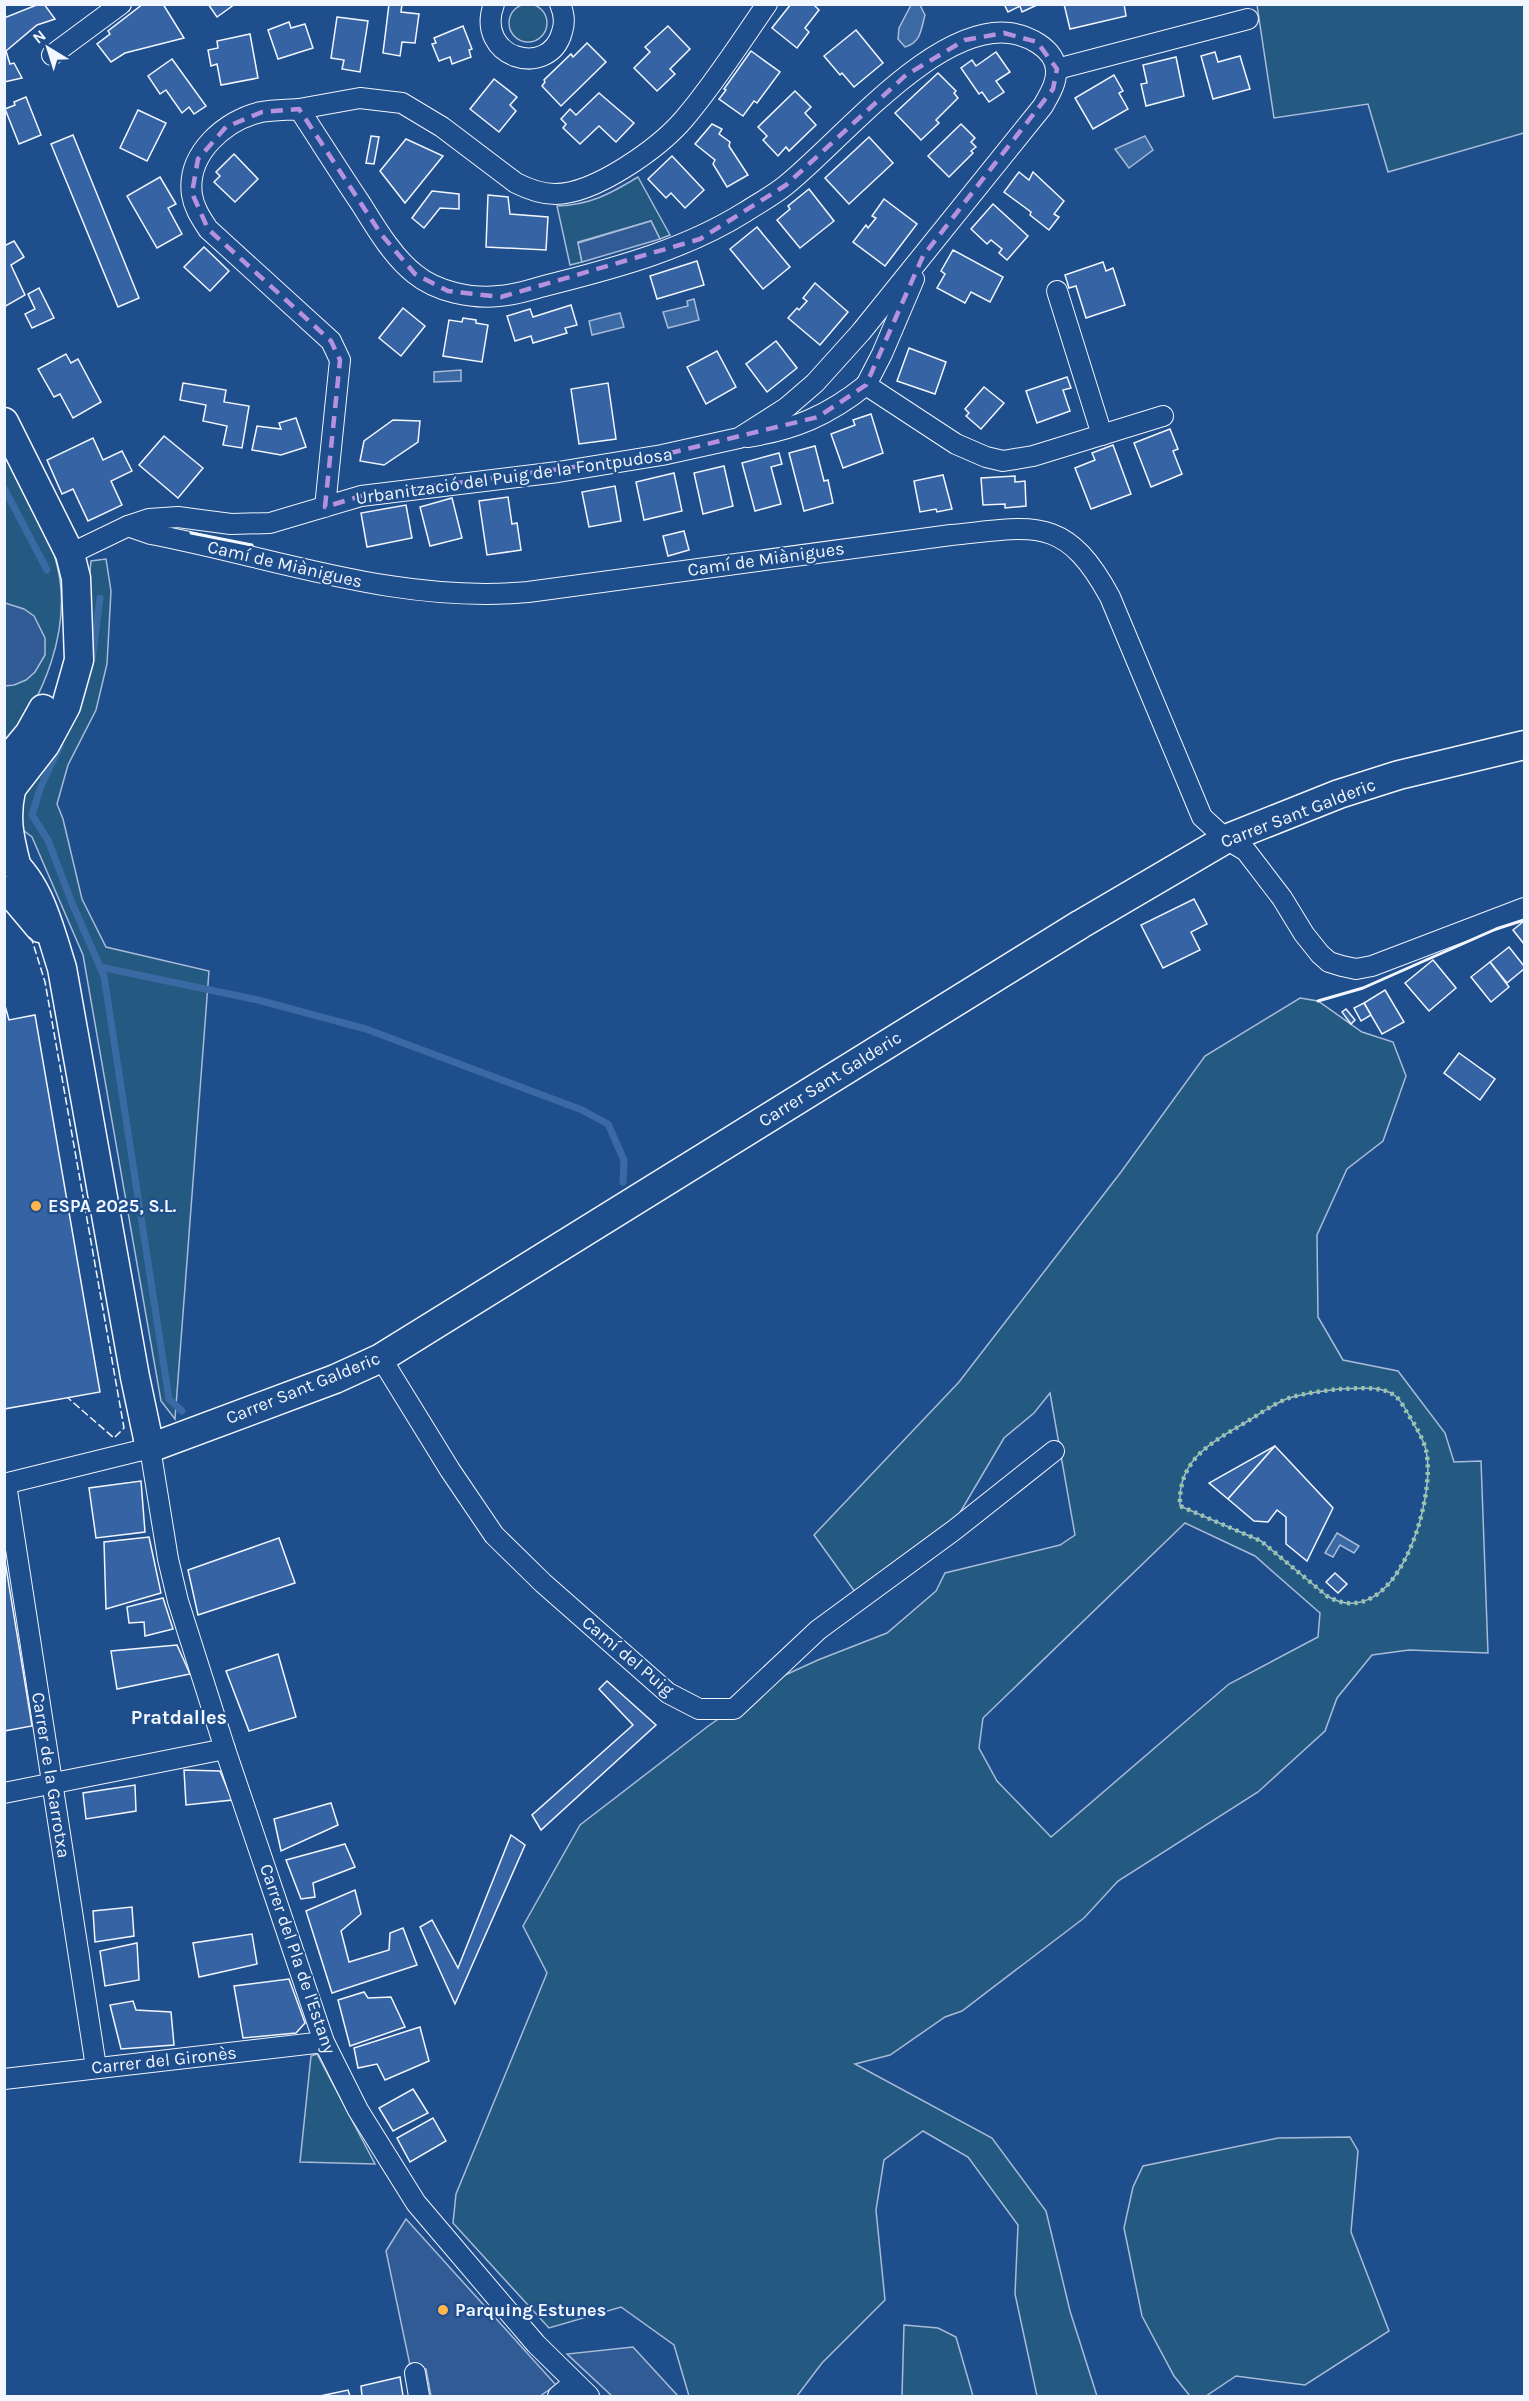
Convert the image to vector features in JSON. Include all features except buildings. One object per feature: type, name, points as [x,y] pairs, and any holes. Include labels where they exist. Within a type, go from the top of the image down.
[{"type":"street","points":[[52,55],[121,4]]},
{"type":"street","points":[[494,4],[490,14],[493,37],[505,51],[522,58],[534,58],[546,53],[555,45],[562,34],[564,22],[560,4]]},
{"type":"street","points":[[325,507],[340,360],[331,340],[207,229],[197,212],[192,194],[193,177],[198,159],[211,141],[226,127],[262,112],[299,109],[360,99],[402,103],[442,127],[516,183],[526,188],[557,194],[599,182],[661,142],[683,119],[767,4]]},
{"type":"street","points":[[299,109],[381,234],[415,274],[448,291],[476,296],[501,297],[576,278],[700,239],[786,185],[906,75],[965,40],[1004,33],[1022,35],[1037,42],[1050,56],[1057,69],[1248,19]]},
{"type":"street","name":"Urbanització del Puig de la Fontpudosa","points":[[739,438],[786,408],[815,383],[861,332],[1043,106],[1053,89],[1057,69]]},
{"type":"street","name":"Urbanització del Puig de la Fontpudosa","points":[[70,554],[128,526],[149,519],[178,517],[231,524],[270,523],[361,496],[558,472],[662,455],[804,424],[848,399],[866,385],[882,354],[924,256]]},
{"type":"street","points":[[1057,291],[1102,435]]},
{"type":"street","points":[[866,385],[956,444],[986,457],[1003,461],[1033,456],[1163,416]]},
{"type":"street","points":[[4,423],[70,554],[76,578],[79,660],[66,706],[45,745],[6,783]]},
{"type":"street","name":"Camí de Miànigues","points":[[128,526],[150,534],[337,578],[474,595],[528,592],[951,536],[1018,529],[1049,532],[1071,544],[1083,554],[1096,571],[1123,626],[1202,817],[1236,845],[1282,898],[1312,945],[1329,962],[1356,969],[1372,966],[1524,908]]},
{"type":"street","points":[[5,1484],[150,1448],[135,1377],[62,968],[45,912],[27,878],[10,860],[7,830],[6,783],[66,660],[78,615]]},
{"type":"street","name":"Carrer Sant Galderic","points":[[150,1448],[335,1379],[381,1358],[1090,918],[1339,794],[1399,775],[1524,745]]},
{"type":"street","points":[[4,890],[14,897],[54,943]]},
{"type":"street","name":"Camí del Puig","points":[[381,1358],[450,1470],[494,1535],[543,1583],[668,1693],[699,1709],[734,1709],[818,1630],[953,1531],[1054,1450]]},
{"type":"street","name":"Carrer del Pla de l'Estany","points":[[150,1448],[168,1558],[178,1601],[225,1749],[324,2042],[358,2110],[416,2203],[491,2292],[574,2383],[590,2397]]},
{"type":"street","name":"Carrer de la Garrotxa","points":[[5,1484],[96,2067]]},
{"type":"street","points":[[4,1793],[225,1749]]},
{"type":"street","name":"Carrer del Gironès","points":[[4,2079],[324,2042]]},
{"type":"street","points":[[415,2373],[419,2397]]},
{"type":"street","points":[[558,2397],[574,2383]]},
{"type":"highlighted area","points":[[1004,33],[1037,42],[1057,69],[1053,89],[923,256],[866,385],[818,417],[662,455],[361,496],[325,507],[340,360],[331,341],[208,229],[192,193],[198,159],[226,127],[262,112],[299,109],[381,234],[415,274],[448,291],[501,297],[700,239],[786,185],[906,75],[965,40]]},
{"type":"shaded area","points":[[528,4],[541,10],[547,23],[541,36],[528,42],[515,36],[509,23],[515,10]]},
{"type":"shaded area","points":[[911,5],[920,5],[925,15],[917,39],[905,47],[898,39],[899,28]]},
{"type":"shaded area","points":[[1257,5],[1524,5],[1524,133],[1388,172],[1368,104],[1274,118]]},
{"type":"shaded area","points":[[1145,136],[1153,150],[1129,168],[1115,149]]},
{"type":"shaded area","points":[[638,177],[670,235],[660,239],[651,221],[578,242],[582,262],[570,265],[557,206],[599,198]]},
{"type":"shaded area","points":[[651,221],[660,239],[582,262],[578,243]]},
{"type":"shaded area","points":[[694,299],[699,320],[668,328],[663,312],[688,306],[687,301]]},
{"type":"shaded area","points":[[620,313],[624,327],[592,335],[589,321]]},
{"type":"shaded area","points":[[461,370],[461,381],[434,382],[434,372]]},
{"type":"shaded area","points":[[4,453],[35,508],[53,550],[61,589],[61,614],[58,638],[42,686],[31,708],[4,749]]},
{"type":"shaded area","points":[[106,559],[111,591],[107,664],[96,710],[68,765],[57,804],[63,819],[82,899],[106,947],[209,971],[175,1419],[161,1401],[83,955],[32,837],[7,818],[85,622],[91,561]]},
{"type":"shaded area","points":[[5,603],[24,609],[34,616],[45,638],[45,655],[35,672],[26,680],[5,686]]},
{"type":"shaded area","points":[[1300,998],[1318,1001],[1362,1032],[1393,1042],[1406,1076],[1383,1141],[1347,1169],[1317,1235],[1318,1317],[1343,1360],[1398,1371],[1445,1433],[1454,1462],[1481,1461],[1488,1653],[1409,1650],[1372,1655],[1337,1698],[1325,1731],[1258,1792],[1118,1881],[1084,1918],[962,2011],[945,2017],[890,2055],[855,2064],[992,2138],[1046,2211],[1070,2311],[1097,2396],[1037,2396],[1015,2294],[1018,2225],[968,2157],[923,2131],[884,2160],[876,2210],[885,2300],[822,2363],[797,2396],[689,2396],[674,2345],[621,2307],[549,2328],[453,2223],[456,2194],[547,1973],[523,1926],[580,1825],[707,1727],[772,1681],[887,1633],[936,1591],[945,1573],[1060,1545],[1075,1535],[1050,1393],[1034,1413],[1004,1438],[958,1516],[855,1592],[814,1535],[959,1382],[1121,1172],[1205,1056]],"holes":[[[1339,1389],[1375,1389],[1397,1397],[1424,1443],[1428,1472],[1418,1528],[1406,1556],[1392,1580],[1373,1597],[1352,1603],[1327,1596],[1261,1541],[1180,1506],[1184,1475],[1200,1453],[1210,1444],[1284,1400],[1308,1393]],[[1185,1523],[1255,1556],[1320,1613],[1318,1637],[1229,1684],[1051,1837],[997,1781],[979,1748],[983,1718]]]},
{"type":"shaded area","points":[[1337,1533],[1359,1546],[1354,1553],[1340,1545],[1333,1557],[1325,1553]]},
{"type":"shaded area","points":[[317,2054],[375,2164],[300,2162],[311,2056]]},
{"type":"shaded area","points":[[1350,2137],[1358,2151],[1351,2232],[1389,2331],[1305,2385],[1236,2376],[1206,2396],[1190,2396],[1174,2376],[1142,2316],[1124,2228],[1133,2187],[1143,2166],[1278,2138]]},
{"type":"shaded area","name":"Parquing Estunes","points":[[406,2219],[556,2385],[540,2396],[431,2396],[426,2369],[411,2370],[386,2251]]},
{"type":"shaded area","points":[[904,2325],[938,2328],[956,2337],[973,2396],[902,2396]]},
{"type":"shaded area","name":"Parquing Estunes","points":[[633,2347],[678,2396],[612,2396],[567,2354]]},
{"type":"waterway","points":[[4,488],[47,570]]},
{"type":"waterway","points":[[92,660],[100,598]]},
{"type":"waterway","points":[[60,746],[41,786],[32,815],[48,840],[104,976],[169,1399],[182,1411]]},
{"type":"waterway","points":[[100,967],[258,1000],[366,1029],[582,1110],[608,1124],[624,1160],[623,1182]]},
{"type":"hedge","points":[[1339,1389],[1374,1389],[1396,1396],[1423,1441],[1428,1472],[1418,1528],[1406,1556],[1392,1580],[1373,1597],[1352,1603],[1327,1596],[1261,1541],[1180,1506],[1185,1475],[1200,1453],[1211,1444],[1284,1400],[1308,1393],[1339,1389]]},
{"type":"fence","points":[[29,937],[32,940],[45,982],[124,1428],[114,1438],[68,1398]]},
{"type":"wall","points":[[191,533],[252,545]]},
{"type":"wall","points":[[1318,1001],[1363,988],[1496,929],[1524,920]]},
{"type":"place","name":"ESPA 2025, S.L.","points":[[36,1206]]},
{"type":"place","name":"Parquing Estunes","points":[[443,2310]]},
{"type":"district","name":"Pratdalles","points":[[179,1717]]}]
